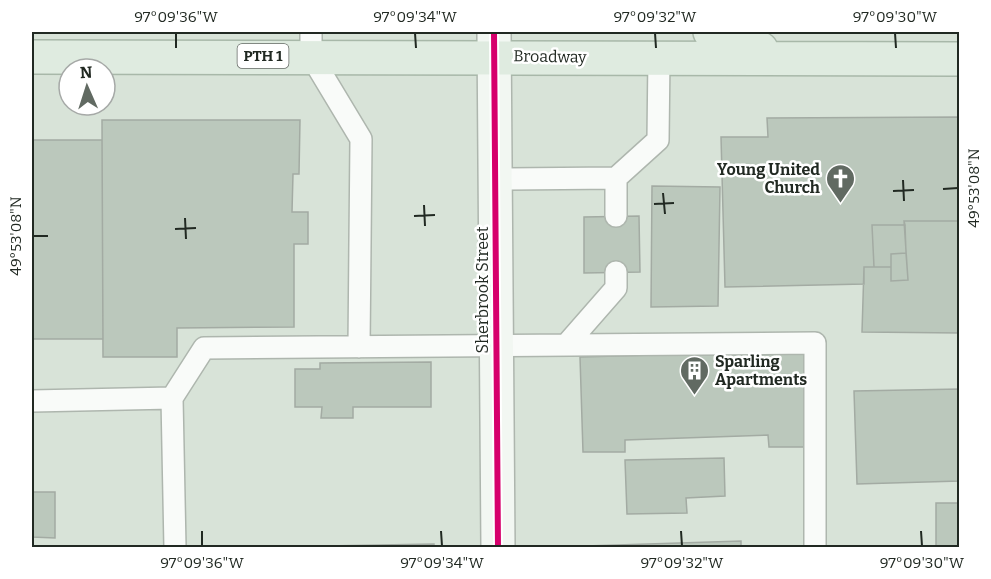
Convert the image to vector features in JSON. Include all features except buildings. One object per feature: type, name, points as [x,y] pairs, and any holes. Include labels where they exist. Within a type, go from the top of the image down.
[{"type":"highway","points":[[710,32],[785,58]]},
{"type":"highway","name":"Broadway","points":[[32,57],[311,44],[494,44],[659,57],[960,59]]},
{"type":"main road","name":"Sherbrook Street","points":[[494,44],[498,548]]},
{"type":"lane","points":[[311,44],[361,139],[359,347]]},
{"type":"lane","points":[[495,179],[616,177],[658,140],[659,57]]},
{"type":"lane","points":[[616,177],[616,216]]},
{"type":"lane","points":[[567,344],[616,288],[616,272]]},
{"type":"lane","points":[[175,548],[172,399],[204,348],[814,344],[815,548]]},
{"type":"lane","points":[[32,400],[172,399]]},
{"type":"cycle path","points":[[494,32],[498,548]]},
{"type":"place","name":"Young United Church","points":[[841,204]]},
{"type":"place","name":"Sparling Apartments","points":[[694,396]]}]
